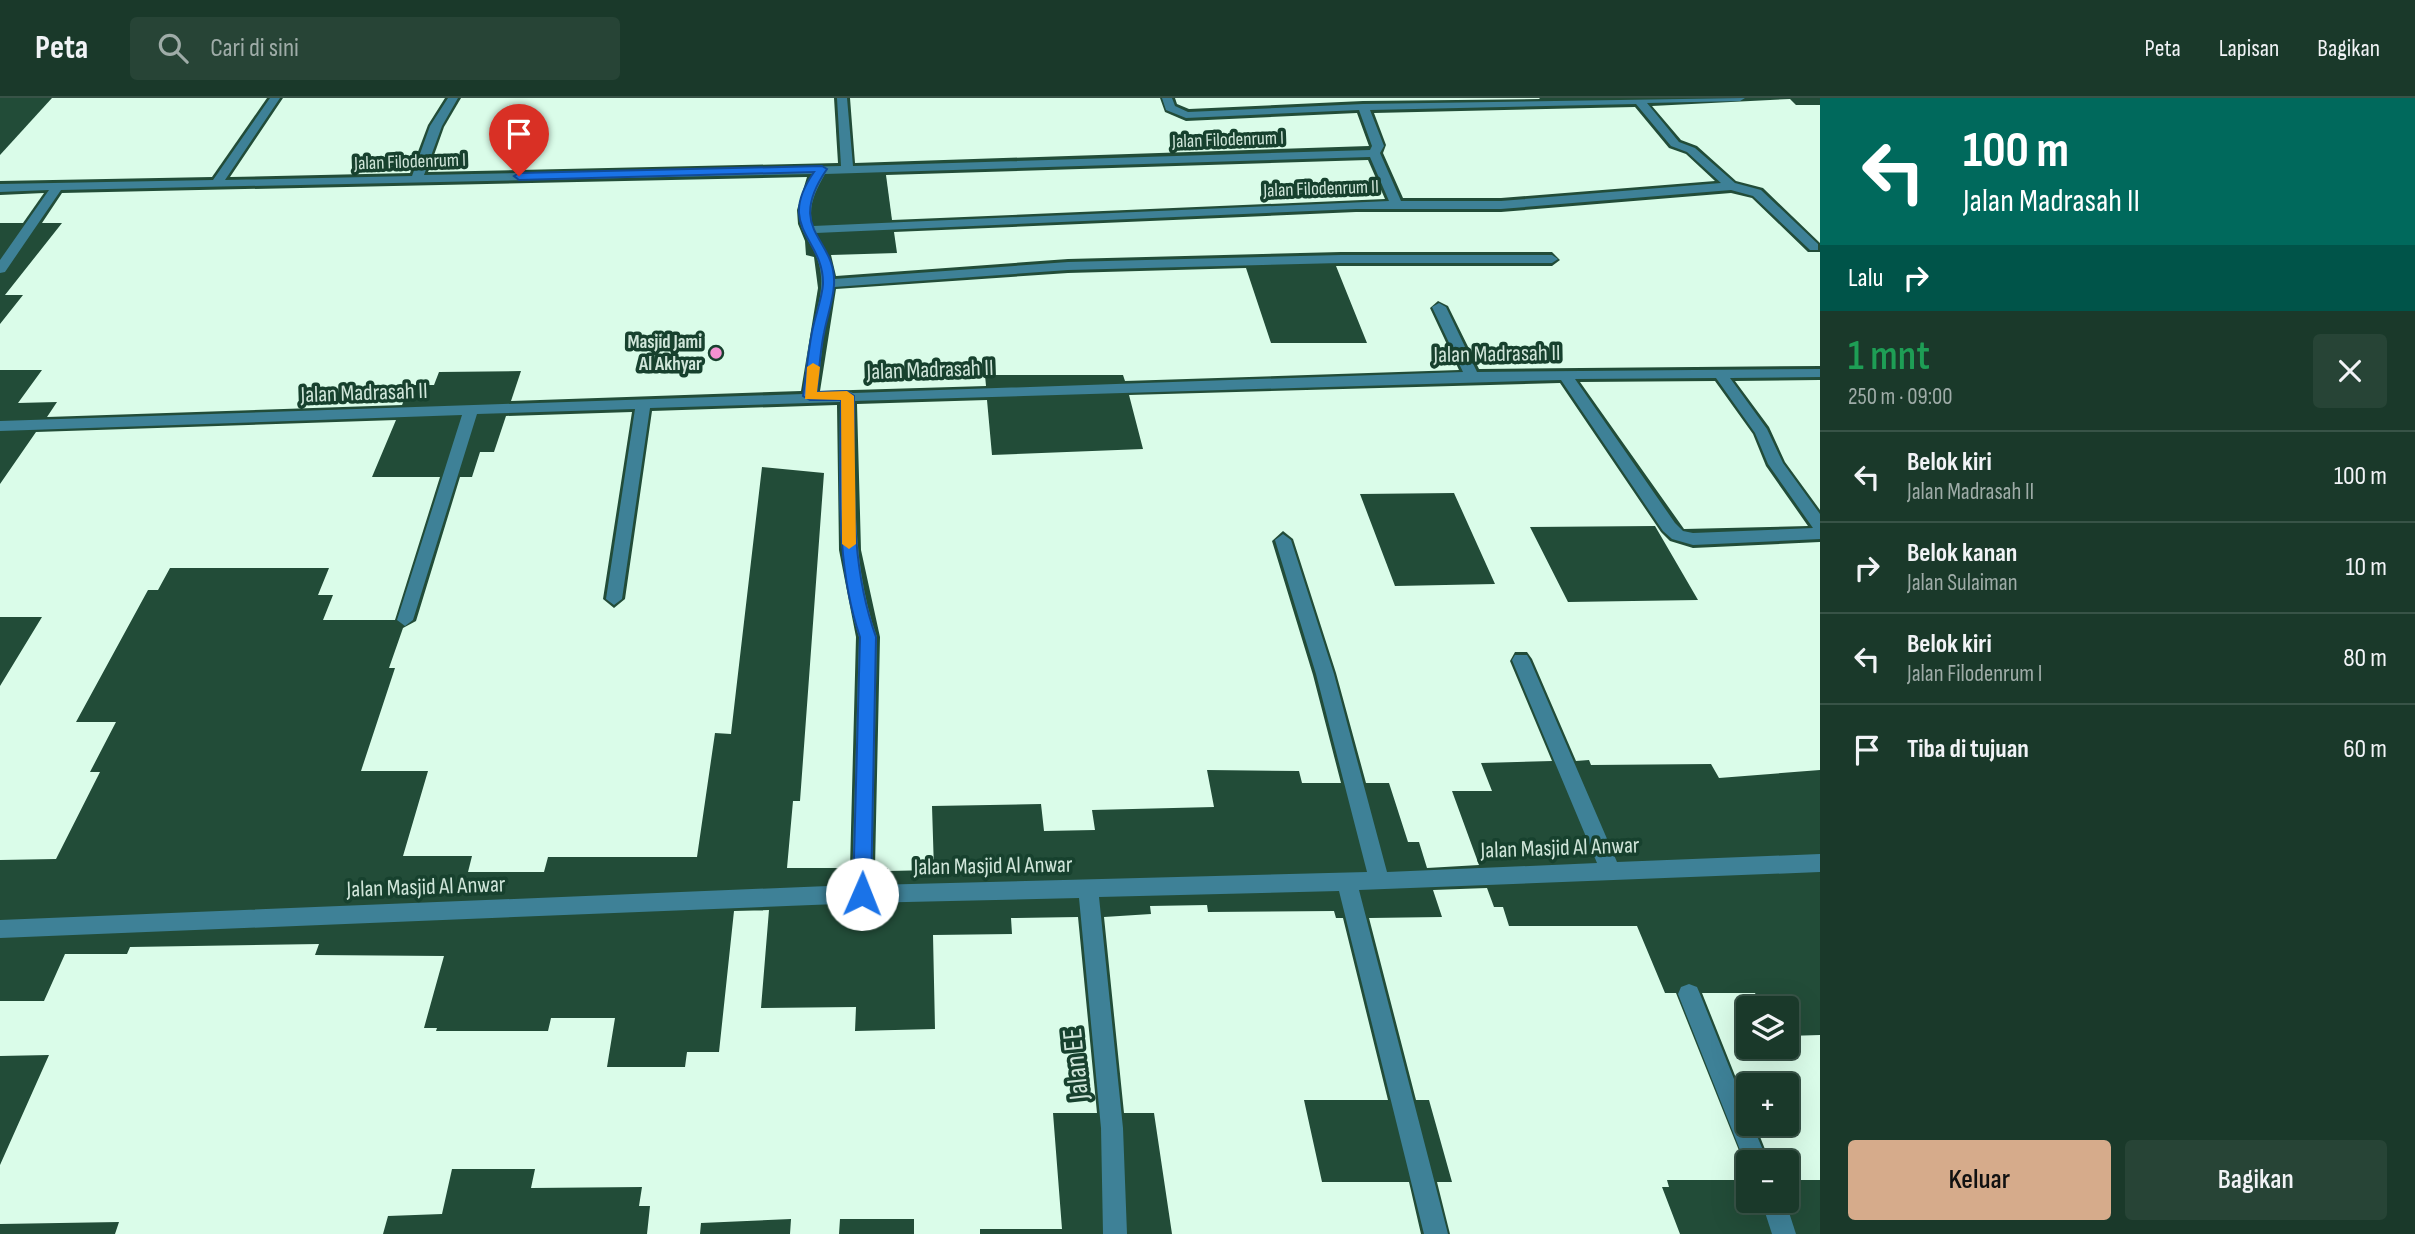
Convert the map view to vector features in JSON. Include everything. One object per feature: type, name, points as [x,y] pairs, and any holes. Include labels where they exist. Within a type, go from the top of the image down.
[{"type":"street","points":[[215,185],[275,98]]},
{"type":"street","points":[[417,179],[436,126],[453,98]]},
{"type":"street","points":[[842,98],[847,168]]},
{"type":"street","points":[[1167,98],[1170,108],[1186,115],[1546,100],[1740,98]]},
{"type":"street","points":[[1639,101],[1675,144],[1691,150],[1731,186]]},
{"type":"street","points":[[1363,107],[1378,146],[1374,153],[1397,206]]},
{"type":"street","name":"Jalan Filodenrum I","points":[[0,188],[215,185],[1374,153]]},
{"type":"street","points":[[810,396],[817,335],[829,283],[824,264],[806,230],[805,204],[811,184],[822,169]]},
{"type":"street","name":"Jalan Filodenrum II","points":[[806,230],[1397,206],[1501,205],[1731,186],[1757,193],[1818,248]]},
{"type":"street","points":[[0,269],[57,187]]},
{"type":"street","points":[[829,283],[1068,266],[1341,259],[1552,259]]},
{"type":"street","points":[[1439,307],[1472,376]]},
{"type":"street","name":"Jalan Madrasah II","points":[[0,426],[470,413],[810,396],[1472,376],[1820,373]]},
{"type":"street","points":[[1721,375],[1762,432],[1776,464],[1820,526]]},
{"type":"street","points":[[1566,376],[1669,527],[1678,535],[1693,539],[1820,533]]},
{"type":"street","points":[[847,396],[849,554],[858,608],[868,637],[862,894]]},
{"type":"street","points":[[614,599],[643,406]]},
{"type":"street","points":[[405,620],[470,413]]},
{"type":"street","points":[[1283,540],[1325,674],[1379,878]]},
{"type":"street","points":[[1521,660],[1610,870]]},
{"type":"street","name":"Jalan Masjid Al Anwar","points":[[0,929],[862,894],[1347,882],[1379,878],[1820,863]]},
{"type":"street","points":[[1347,882],[1436,1234]]},
{"type":"street","name":"Jalan EE","points":[[1088,888],[1112,1128],[1115,1234]]},
{"type":"street","points":[[1689,993],[1751,1150]]},
{"type":"street","points":[[1777,1213],[1784,1234]]},
{"type":"building","points":[[52,98],[267,98],[212,177],[0,181],[0,155]]},
{"type":"building","points":[[283,98],[445,98],[428,125],[410,173],[230,177]]},
{"type":"building","points":[[461,98],[834,98],[838,163],[428,172],[444,127]]},
{"type":"building","points":[[850,98],[1160,98],[1165,112],[1186,121],[1357,113],[1369,146],[855,163]]},
{"type":"building","points":[[1175,98],[1540,99],[1363,101],[1189,109],[1177,104]]},
{"type":"building","points":[[1790,99],[1796,105],[1820,105],[1820,243],[1763,188],[1736,181],[1697,146],[1681,140],[1652,106]]},
{"type":"building","points":[[1635,107],[1669,148],[1686,154],[1715,181],[1501,198],[1403,198],[1383,153],[1386,145],[1374,113]]},
{"type":"building","points":[[1368,160],[1385,199],[892,220],[886,175]]},
{"type":"building","points":[[807,177],[797,210],[798,224],[805,241],[806,255],[814,257],[818,288],[801,391],[511,401],[521,371],[439,372],[434,385],[410,385],[402,405],[47,417],[57,402],[18,403],[42,370],[0,370],[0,324],[23,295],[5,295],[62,223],[42,223],[62,193]]},
{"type":"building","points":[[44,193],[23,223],[0,223],[0,195]]},
{"type":"building","points":[[1731,193],[1752,198],[1808,252],[1820,252],[1820,366],[1479,369],[1448,306],[1438,301],[1430,308],[1459,370],[1125,381],[1123,375],[985,375],[986,386],[820,391],[836,289],[1068,273],[1246,268],[1271,343],[1367,343],[1336,266],[1552,266],[1560,260],[1552,252],[1341,252],[1068,259],[836,276],[831,255],[897,253],[894,232],[1356,212],[1501,212]]},
{"type":"building","points":[[1820,380],[1820,510],[1785,462],[1769,427],[1735,381]]},
{"type":"building","points":[[1715,381],[1753,434],[1766,466],[1808,526],[1684,529],[1580,382]]},
{"type":"building","points":[[1560,383],[1661,532],[1670,541],[1693,548],[1820,542],[1820,770],[1719,778],[1711,764],[1591,765],[1589,760],[1576,761],[1532,659],[1527,652],[1515,652],[1510,661],[1552,761],[1481,763],[1492,791],[1452,791],[1479,865],[1427,868],[1419,842],[1408,842],[1389,783],[1366,783],[1336,673],[1293,539],[1283,531],[1272,541],[1313,675],[1341,783],[1302,783],[1299,771],[1207,770],[1214,807],[1092,810],[1095,830],[1044,831],[1041,804],[932,806],[934,870],[888,871],[888,868],[875,868],[880,637],[861,550],[857,404],[987,400],[992,455],[1143,449],[1129,395]],"holes":[[[1454,493],[1495,584],[1395,586],[1360,494]],[[1655,526],[1698,600],[1568,602],[1530,527]]]},
{"type":"building","points":[[837,405],[839,550],[856,637],[850,868],[787,868],[793,801],[800,801],[824,473],[762,467],[731,734],[715,733],[697,857],[548,857],[544,872],[468,872],[472,856],[403,856],[428,771],[361,771],[395,668],[389,668],[403,628],[416,621],[460,477],[472,477],[480,452],[494,452],[506,416],[632,412],[603,599],[614,608],[625,599],[652,411]]},
{"type":"building","points":[[396,420],[372,477],[440,477],[395,620],[323,620],[333,595],[318,595],[329,568],[170,568],[158,590],[148,590],[76,722],[116,722],[90,772],[100,772],[56,859],[0,860],[0,686],[42,617],[0,617],[0,484],[36,432]]},
{"type":"building","points":[[1487,888],[1494,907],[1503,907],[1509,926],[1637,926],[1665,993],[1676,993],[1739,1150],[1736,1150],[1736,1180],[1667,1180],[1669,1187],[1662,1187],[1680,1234],[1450,1234],[1437,1182],[1452,1182],[1429,1100],[1416,1100],[1369,918],[1442,917],[1433,890]]},
{"type":"building","points":[[1207,905],[1208,912],[1334,911],[1336,918],[1343,918],[1388,1100],[1304,1100],[1322,1182],[1409,1182],[1421,1234],[1172,1234],[1154,1113],[1124,1113],[1104,917],[1151,914],[1150,906]]},
{"type":"building","points":[[769,910],[761,1008],[856,1007],[855,1031],[935,1029],[933,935],[1012,934],[1011,918],[1078,917],[1097,1113],[1053,1113],[1062,1229],[980,1229],[980,1234],[914,1234],[914,1219],[840,1219],[839,1234],[790,1234],[791,1219],[701,1223],[700,1234],[647,1234],[650,1206],[639,1206],[642,1187],[531,1188],[535,1169],[452,1169],[442,1214],[388,1216],[383,1234],[115,1234],[119,1222],[0,1224],[0,1165],[49,1055],[0,1056],[0,1001],[44,1001],[65,954],[127,954],[130,947],[319,944],[315,955],[444,956],[424,1028],[437,1028],[436,1031],[548,1031],[551,1018],[615,1018],[607,1067],[685,1067],[687,1052],[719,1052],[734,911]]},
{"type":"building","points":[[1702,993],[1755,993],[1756,996],[1736,996],[1736,1059],[1799,1059],[1799,1036],[1820,1035],[1820,1180],[1799,1180],[1799,1150],[1765,1150],[1760,1136],[1799,1136],[1799,1073],[1736,1073],[1736,1078]]},
{"type":"slow traffic","points":[[813,367],[810,396],[847,396],[850,435],[849,544]]},
{"type":"place","name":"Masjid Jami Al Akhyar","points":[[716,353]]},
{"type":"route","points":[[519,176],[822,169],[811,184],[805,204],[805,226],[824,264],[829,283],[817,335],[810,396],[847,396],[850,435],[849,554],[858,608],[866,624],[868,637],[862,894]]}]
